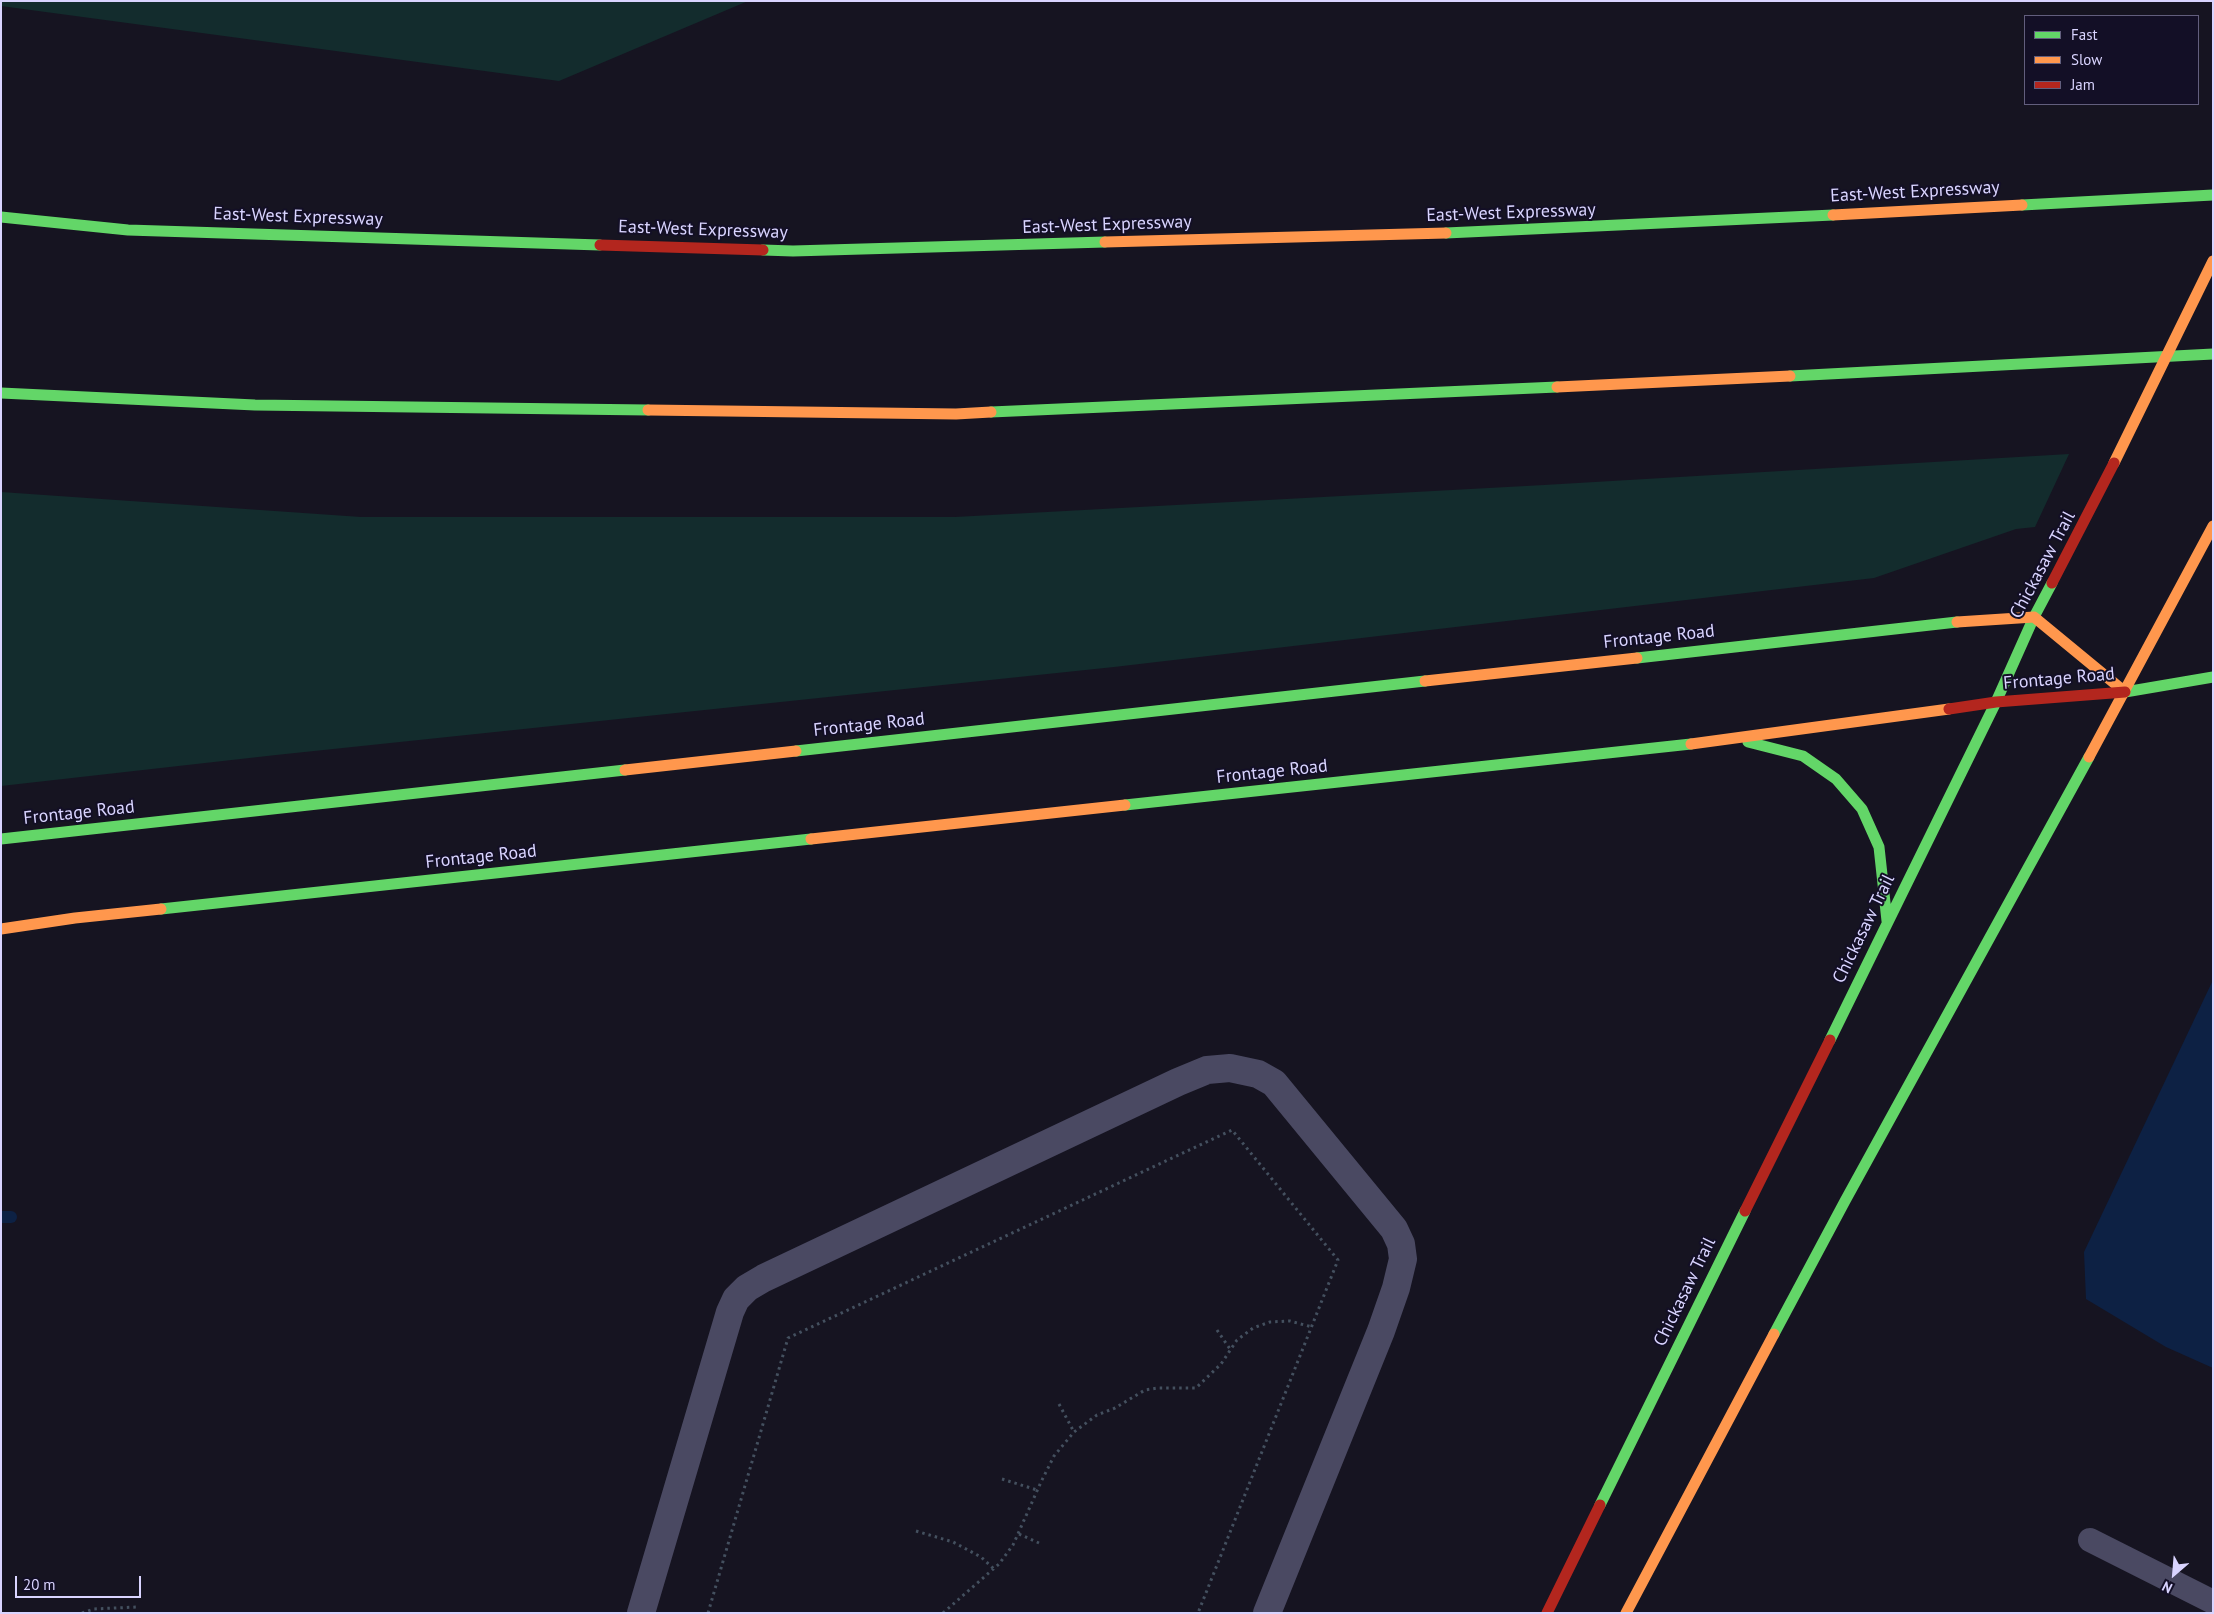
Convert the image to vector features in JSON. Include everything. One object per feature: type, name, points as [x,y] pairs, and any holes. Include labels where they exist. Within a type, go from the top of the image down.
[{"type":"main road","name":"East-West Expressway","points":[[1,217],[128,230],[794,251],[1516,231],[2213,195]]},
{"type":"main road","name":"Chickasaw Trail","points":[[1547,1613],[1996,702],[2034,617],[2085,522],[2213,261]]},
{"type":"main road","points":[[1,394],[255,405],[956,414],[1815,375],[2213,354]]},
{"type":"main road","points":[[1626,1613],[1845,1200],[2125,692],[2213,526]]},
{"type":"main road","name":"Frontage Road","points":[[1,839],[1967,621],[2034,617],[2125,692]]},
{"type":"main road","points":[[2125,692],[2213,677]]},
{"type":"main road","name":"Frontage Road","points":[[1,929],[75,918],[1737,739],[1996,702],[2125,692]]},
{"type":"main road","points":[[1737,739],[1803,756],[1836,779],[1862,809],[1879,847],[1887,921]]},
{"type":"street","points":[[641,1613],[730,1312],[736,1300],[748,1288],[764,1278],[1178,1082],[1207,1070],[1230,1068],[1258,1074],[1274,1083],[1394,1229],[1401,1244],[1403,1259],[1396,1288],[1381,1331],[1267,1613]]},
{"type":"lane","points":[[2090,1540],[2213,1602]]},
{"type":"path","points":[[708,1613],[788,1338],[1232,1130],[1338,1260],[1198,1613]]},
{"type":"path","points":[[943,1613],[994,1569],[1013,1545],[1054,1456],[1074,1432],[1097,1415],[1115,1408],[1145,1390],[1196,1388],[1222,1364],[1237,1340],[1253,1328],[1270,1322],[1290,1321],[1312,1327]]},
{"type":"path","points":[[1217,1330],[1230,1349]]},
{"type":"path","points":[[1059,1404],[1074,1432]]},
{"type":"path","points":[[1002,1479],[1037,1490]]},
{"type":"path","points":[[916,1531],[953,1542],[981,1557],[994,1569]]},
{"type":"path","points":[[1019,1534],[1040,1542]]},
{"type":"path","points":[[82,1613],[94,1609],[136,1607]]},
{"type":"green space","points":[[1,1],[748,1],[559,81],[1,6]]},
{"type":"green space","points":[[2069,454],[2035,527],[2016,529],[1874,578],[1114,667],[276,755],[1,786],[1,492],[361,517],[955,517]]},
{"type":"water","points":[[2213,980],[2213,1368],[2166,1347],[2086,1299],[2084,1252]]},
{"type":"waterway","points":[[1,1217],[11,1217]]},
{"type":"traffic: fast","points":[[2022,205],[2213,195]]},
{"type":"traffic: fast","points":[[1446,233],[1833,215]]},
{"type":"traffic: fast","points":[[1,217],[128,230],[600,245]]},
{"type":"traffic: fast","points":[[763,250],[793,251],[1105,242]]},
{"type":"traffic: fast","points":[[1790,376],[2213,354]]},
{"type":"traffic: fast","points":[[991,412],[1557,387]]},
{"type":"traffic: fast","points":[[1,393],[255,405],[648,410]]},
{"type":"traffic: fast","points":[[1830,1040],[1996,702],[2034,617],[2052,583]]},
{"type":"traffic: fast","points":[[1637,658],[1957,622]]},
{"type":"traffic: fast","points":[[2125,692],[2213,677]]},
{"type":"traffic: fast","points":[[796,751],[1425,681]]},
{"type":"traffic: fast","points":[[1748,742],[1803,756],[1836,779],[1862,809],[1879,847],[1887,921]]},
{"type":"traffic: fast","points":[[1125,805],[1691,744]]},
{"type":"traffic: fast","points":[[1774,1334],[2089,757]]},
{"type":"traffic: fast","points":[[1,839],[625,770]]},
{"type":"traffic: fast","points":[[161,909],[811,839]]},
{"type":"traffic: fast","points":[[1600,1505],[1745,1211]]},
{"type":"traffic: slow","points":[[1833,215],[2022,205]]},
{"type":"traffic: slow","points":[[1105,242],[1446,233]]},
{"type":"traffic: slow","points":[[2114,463],[2213,261]]},
{"type":"traffic: slow","points":[[1557,387],[1790,376]]},
{"type":"traffic: slow","points":[[648,410],[956,414],[991,412]]},
{"type":"traffic: slow","points":[[2089,757],[2213,526]]},
{"type":"traffic: slow","points":[[1957,622],[2034,617],[2125,692]]},
{"type":"traffic: slow","points":[[1425,681],[1637,658]]},
{"type":"traffic: slow","points":[[1691,744],[1949,709]]},
{"type":"traffic: slow","points":[[625,770],[796,751]]},
{"type":"traffic: slow","points":[[811,839],[1125,805]]},
{"type":"traffic: slow","points":[[1,929],[75,918],[161,909]]},
{"type":"traffic: slow","points":[[1626,1613],[1774,1334]]},
{"type":"traffic: jam","points":[[600,245],[763,250]]},
{"type":"traffic: jam","points":[[2052,583],[2114,463]]},
{"type":"traffic: jam","points":[[1949,709],[1996,702],[2125,692]]},
{"type":"traffic: jam","points":[[1745,1211],[1830,1040]]},
{"type":"traffic: jam","points":[[1547,1613],[1600,1505]]}]
